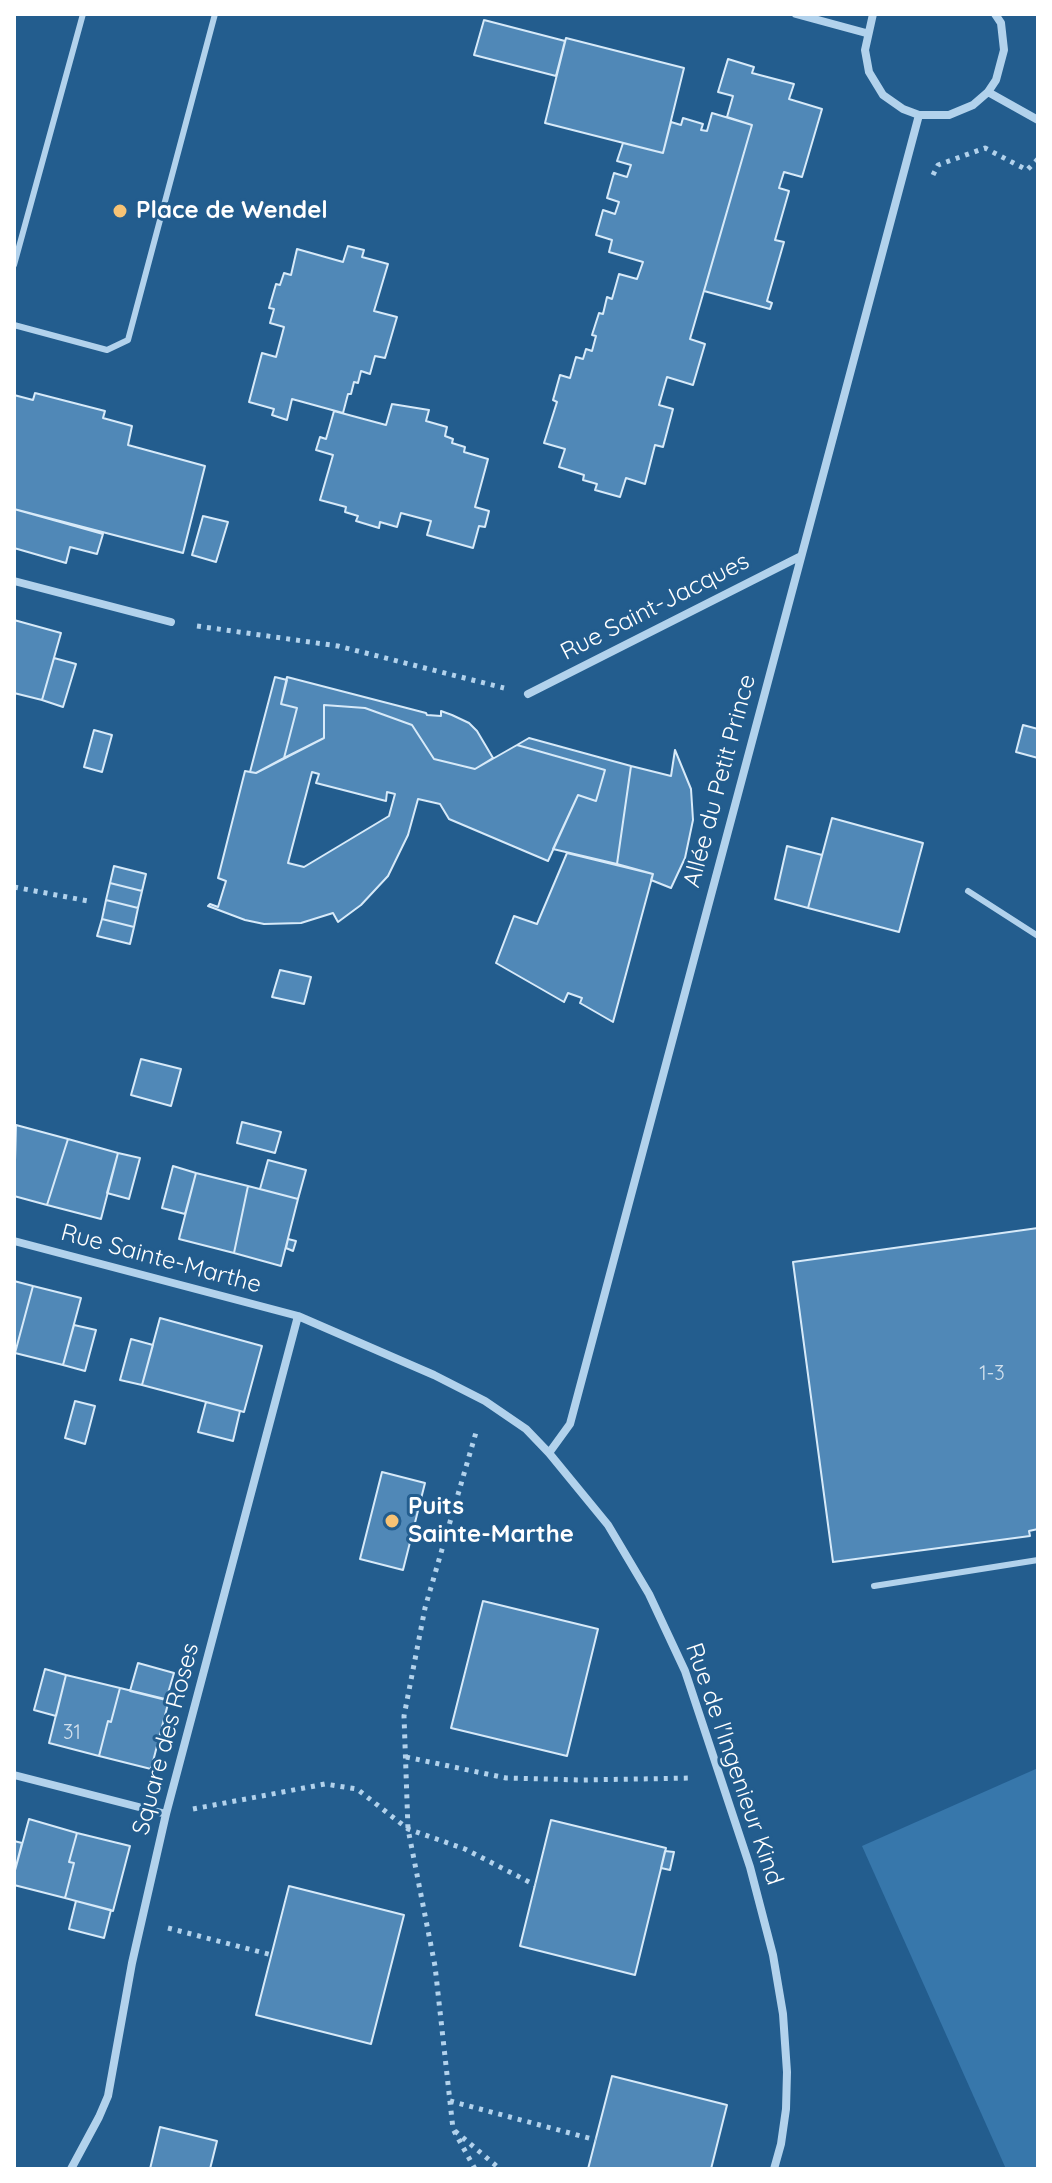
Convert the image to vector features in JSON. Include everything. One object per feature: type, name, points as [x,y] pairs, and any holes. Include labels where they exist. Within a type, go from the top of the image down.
[{"type":"street","points":[[796,14],[866,33]]},
{"type":"street","points":[[873,14],[866,33],[869,72],[883,95],[903,109],[919,115],[949,115],[973,105],[988,92],[996,80],[1004,50],[1001,23],[995,14]]},
{"type":"street","points":[[988,92],[1038,120]]},
{"type":"street","name":"Allée du Petit Prince","points":[[549,1453],[570,1424],[919,115]]},
{"type":"street","name":"Rue Saint-Jacques","points":[[528,694],[801,556]]},
{"type":"street","points":[[14,581],[171,622]]},
{"type":"street","name":"Rue Sainte-Marthe","points":[[14,1241],[298,1316]]},
{"type":"street","name":"Rue de l'Ingenieur Kind","points":[[298,1316],[434,1375],[485,1401],[526,1429],[608,1525],[649,1594],[685,1671],[722,1777],[769,1940],[783,2014],[787,2072],[786,2109],[774,2169]]},
{"type":"street","name":"Square des Roses","points":[[71,2169],[108,2096],[141,1921],[166,1814],[298,1316]]},
{"type":"street","points":[[14,1775],[166,1814]]},
{"type":"lane","points":[[14,265],[83,14]]},
{"type":"lane","points":[[14,325],[107,350],[128,340],[215,14]]},
{"type":"lane","points":[[968,891],[1038,936]]},
{"type":"lane","points":[[874,1586],[1038,1560]]},
{"type":"path","points":[[931,177],[938,165],[985,148],[1027,170],[1038,159]]},
{"type":"path","points":[[171,622],[338,646],[528,694]]},
{"type":"path","points":[[14,887],[88,901]]},
{"type":"path","points":[[475,2169],[453,2129],[435,1966],[408,1829],[404,1716],[425,1608],[485,1401]]},
{"type":"path","points":[[405,1757],[506,1778],[722,1777]]},
{"type":"path","points":[[166,1814],[325,1784],[357,1789],[408,1829],[465,1849],[535,1885]]},
{"type":"path","points":[[141,1921],[272,1955]]},
{"type":"path","points":[[449,2101],[596,2140]]},
{"type":"path","points":[[453,2129],[500,2169]]},
{"type":"shaded area","points":[[1038,1768],[1038,2169],[1006,2169],[862,1846]]},
{"type":"building","points":[[484,20],[565,41],[556,76],[474,55]]},
{"type":"building","points":[[566,38],[684,68],[663,153],[545,123]]},
{"type":"building","points":[[728,59],[754,67],[752,73],[794,84],[789,99],[822,109],[802,177],[784,172],[779,188],[789,191],[775,240],[784,242],[767,301],[772,303],[770,309],[704,291],[752,125],[727,117],[733,96],[718,92]]},
{"type":"building","points":[[712,113],[752,125],[690,339],[705,344],[693,385],[667,377],[659,405],[673,409],[663,447],[655,445],[645,484],[626,478],[620,497],[595,490],[597,484],[583,480],[584,475],[559,467],[565,449],[544,443],[557,402],[553,400],[560,375],[570,378],[576,357],[583,359],[586,349],[592,351],[596,336],[592,335],[599,313],[603,314],[607,297],[612,299],[619,274],[637,279],[643,262],[609,252],[612,240],[596,235],[603,210],[615,214],[619,202],[607,198],[614,173],[627,177],[631,165],[617,161],[623,143],[663,153],[671,122],[681,125],[683,118],[703,124],[701,130],[707,131]]},
{"type":"building","points":[[348,246],[364,250],[362,257],[388,264],[374,311],[397,317],[385,358],[375,356],[370,374],[361,371],[358,383],[354,382],[351,394],[348,394],[343,413],[292,399],[287,420],[272,415],[274,409],[249,402],[262,353],[276,357],[284,327],[270,323],[274,309],[269,308],[276,284],[280,285],[284,273],[291,275],[297,249],[343,262]]},
{"type":"building","points":[[35,393],[105,411],[103,418],[132,426],[128,445],[205,466],[183,553],[14,509],[14,395],[33,400]]},
{"type":"building","points":[[392,404],[429,410],[426,421],[447,427],[445,436],[453,439],[452,443],[465,447],[464,452],[488,459],[475,507],[489,511],[485,527],[479,526],[473,548],[427,535],[431,521],[401,513],[397,527],[380,522],[379,528],[356,521],[358,516],[345,512],[346,507],[320,500],[333,455],[316,450],[320,437],[326,439],[334,411],[386,425]]},
{"type":"building","points":[[14,509],[103,534],[97,554],[70,547],[66,563],[14,548]]},
{"type":"building","points":[[203,516],[228,522],[216,562],[192,555]]},
{"type":"building","points":[[14,620],[61,633],[42,700],[14,693]]},
{"type":"building","points":[[54,658],[76,664],[63,707],[42,700]]},
{"type":"building","points":[[275,677],[287,680],[281,704],[297,708],[284,758],[256,773],[250,772]]},
{"type":"building","points":[[287,677],[427,715],[441,716],[441,711],[452,715],[469,723],[477,731],[493,758],[475,769],[434,759],[412,725],[365,708],[324,705],[324,738],[284,758],[297,708],[281,704]]},
{"type":"building","points":[[324,705],[365,708],[412,725],[434,759],[475,769],[517,745],[605,770],[596,801],[578,795],[548,861],[449,819],[440,804],[418,799],[408,835],[388,876],[361,905],[338,922],[333,913],[301,923],[264,924],[208,906],[218,907],[226,881],[218,878],[245,771],[256,773],[324,738]],"holes":[[[312,772],[319,774],[316,783],[386,801],[387,792],[395,794],[389,816],[304,867],[288,863]]]},
{"type":"building","points":[[1023,725],[1038,729],[1038,758],[1016,752]]},
{"type":"building","points":[[94,730],[112,735],[102,772],[84,767]]},
{"type":"building","points":[[529,738],[631,766],[617,864],[553,849],[578,795],[596,801],[605,770],[517,745]]},
{"type":"building","points":[[675,750],[691,789],[693,820],[685,858],[671,888],[651,880],[653,874],[617,864],[631,766],[671,776]]},
{"type":"building","points":[[832,818],[923,843],[899,932],[808,908]]},
{"type":"building","points":[[787,846],[822,855],[808,908],[775,899]]},
{"type":"building","points":[[567,853],[653,874],[613,1022],[580,1003],[582,998],[568,993],[564,1002],[496,963],[514,916],[537,924]]},
{"type":"building","points":[[114,866],[146,874],[142,891],[110,883]]},
{"type":"building","points":[[110,883],[142,891],[138,908],[106,900]]},
{"type":"building","points":[[106,900],[138,908],[134,927],[102,919]]},
{"type":"building","points":[[102,919],[134,927],[130,944],[97,936]]},
{"type":"building","points":[[280,970],[311,977],[304,1004],[272,997]]},
{"type":"building","points":[[141,1059],[181,1069],[171,1106],[131,1095]]},
{"type":"building","points":[[242,1122],[281,1132],[275,1153],[237,1143]]},
{"type":"building","points":[[16,1125],[68,1139],[47,1205],[14,1196]]},
{"type":"building","points":[[68,1139],[118,1153],[101,1219],[47,1205]]},
{"type":"building","points":[[118,1153],[140,1158],[129,1199],[107,1193]]},
{"type":"building","points":[[268,1160],[306,1170],[298,1199],[260,1189]]},
{"type":"building","points":[[173,1166],[196,1173],[185,1214],[162,1208]]},
{"type":"building","points":[[196,1173],[248,1186],[234,1253],[179,1239]]},
{"type":"building","points":[[248,1186],[298,1199],[281,1266],[234,1253]]},
{"type":"building","points":[[1038,1228],[1038,1529],[1029,1531],[1030,1536],[833,1562],[793,1262]]},
{"type":"building","points":[[288,1239],[296,1241],[293,1251],[286,1248]]},
{"type":"building","points":[[14,1281],[33,1286],[15,1353],[14,1353]]},
{"type":"building","points":[[33,1286],[81,1298],[63,1365],[15,1353]]},
{"type":"building","points":[[160,1318],[262,1346],[244,1412],[142,1385]]},
{"type":"building","points":[[74,1325],[96,1330],[85,1371],[63,1365]]},
{"type":"building","points":[[131,1339],[153,1345],[142,1385],[120,1380]]},
{"type":"building","points":[[75,1401],[95,1406],[85,1444],[65,1438]]},
{"type":"building","points":[[206,1402],[240,1411],[233,1441],[198,1432]]},
{"type":"building","name":"Puits Sainte-Marthe","points":[[382,1472],[425,1483],[403,1570],[360,1559]]},
{"type":"building","points":[[483,1601],[598,1629],[567,1756],[451,1728]]},
{"type":"building","points":[[138,1663],[174,1673],[166,1700],[130,1691]]},
{"type":"building","points":[[45,1669],[66,1675],[56,1716],[34,1710]]},
{"type":"building","points":[[66,1675],[120,1688],[99,1756],[49,1743]]},
{"type":"building","points":[[120,1688],[169,1700],[151,1769],[99,1756]]},
{"type":"building","points":[[29,1819],[77,1833],[69,1862],[74,1863],[65,1898],[14,1885],[14,1874]]},
{"type":"building","points":[[551,1820],[666,1848],[635,1975],[520,1946]]},
{"type":"building","points":[[77,1833],[130,1846],[113,1911],[65,1898],[74,1863],[69,1862]]},
{"type":"building","points":[[14,1841],[22,1843],[14,1874]]},
{"type":"building","points":[[665,1851],[674,1852],[670,1870],[661,1868]]},
{"type":"building","points":[[289,1886],[404,1915],[371,2044],[256,2015]]},
{"type":"building","points":[[76,1901],[111,1910],[104,1938],[69,1929]]},
{"type":"building","points":[[612,2076],[727,2105],[711,2169],[588,2169]]},
{"type":"building","points":[[160,2127],[217,2141],[210,2169],[150,2169]]},
{"type":"place","name":"Place de Wendel","points":[[120,211]]},
{"type":"place","name":"Puits Sainte-Marthe","points":[[392,1521]]}]
